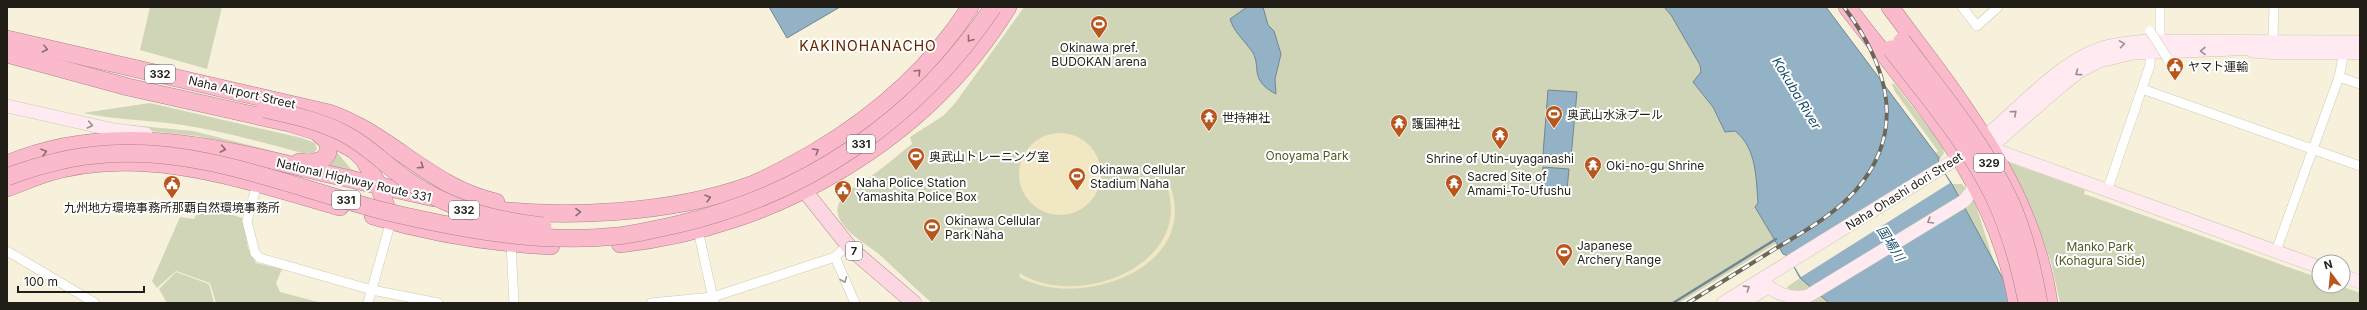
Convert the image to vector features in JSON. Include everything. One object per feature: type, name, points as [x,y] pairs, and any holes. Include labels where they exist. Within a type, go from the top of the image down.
[{"type":"highway","name":"National Highway Route 331","points":[[7,164],[55,148],[101,141],[143,139],[187,143],[260,157],[464,206],[532,212],[602,211],[670,205],[703,199],[737,189],[782,171],[845,134],[887,103],[920,71],[970,7]]},
{"type":"highway","name":"National Highway Route 331","points":[[7,188],[45,174],[83,166],[120,162],[170,164],[257,184],[391,221],[458,236],[511,244],[555,246],[607,245],[657,239],[693,226],[785,188],[823,169],[866,140],[898,115],[933,82],[964,46],[993,7]]},
{"type":"highway","name":"National Highway Route 331","points":[[7,177],[45,164],[85,156],[145,154],[221,166],[392,213],[493,232],[542,237],[596,238],[693,226],[748,214],[800,192],[862,156],[923,109],[966,63],[1008,7]]},
{"type":"highway","points":[[1847,7],[1961,156],[1974,179],[2006,253],[2017,303]]},
{"type":"highway","name":"329","points":[[1860,7],[1897,45],[1979,146],[2002,186],[2026,246],[2039,303]]},
{"type":"highway","name":"329","points":[[1878,7],[1897,45],[1989,186],[2010,236],[2027,303]]},
{"type":"highway","points":[[1890,7],[1987,143],[2013,186],[2035,240],[2049,303]]},
{"type":"highway","name":"Naha Airport Street","points":[[7,39],[314,108]]},
{"type":"highway","name":"332","points":[[7,54],[265,109],[314,121],[340,131],[365,146],[406,179],[429,194],[459,208],[487,217],[522,224],[584,229],[693,226]]},
{"type":"highway","name":"332","points":[[7,54],[128,87],[315,131],[341,142],[354,150],[364,160],[379,186],[391,221]]},
{"type":"highway","name":"332","points":[[314,108],[344,118],[369,130],[465,193],[532,212]]},
{"type":"highway","points":[[314,108],[352,127],[385,150],[405,174],[409,193],[405,202],[391,221]]},
{"type":"highway","points":[[260,157],[312,164],[321,161],[328,155],[329,145],[324,138],[315,131]]},
{"type":"highway","points":[[511,244],[506,227],[509,217],[532,212]]},
{"type":"main road","points":[[2240,45],[2273,36],[2360,35]]},
{"type":"main road","name":"Naha Ohashi dori Street","points":[[1793,299],[1808,296],[1964,201],[1972,191],[1976,161],[1987,143],[2054,77],[2081,58],[2097,50],[2118,44],[2160,41],[2240,45]]},
{"type":"main road","points":[[2240,45],[2360,42]]},
{"type":"main road","name":"Naha Ohashi dori Street","points":[[1742,303],[1791,261],[1941,168],[1987,143],[2080,71],[2109,57],[2150,52],[2240,45]]},
{"type":"main road","points":[[2240,45],[2360,47]]},
{"type":"main road","points":[[2240,45],[2277,53],[2360,53]]},
{"type":"main road","points":[[7,106],[52,117],[187,143]]},
{"type":"main road","points":[[1987,143],[2107,191],[2311,264]]},
{"type":"main road","name":"7","points":[[782,171],[851,249],[914,303]]},
{"type":"main road","name":"7","points":[[800,192],[838,254],[899,303]]},
{"type":"main road","name":"Naha Ohashi dori Street","points":[[1723,303],[1765,283]]},
{"type":"main road","points":[[1765,283],[1793,299]]},
{"type":"street","points":[[1962,7],[1977,26],[1998,7]]},
{"type":"street","points":[[2160,7],[2160,41]]},
{"type":"street","points":[[2273,36],[2274,7]]},
{"type":"street","points":[[2150,31],[2168,59]]},
{"type":"street","points":[[2107,191],[2150,65],[2150,52]]},
{"type":"street","points":[[2276,251],[2339,77],[2344,53]]},
{"type":"street","points":[[2339,77],[2360,84]]},
{"type":"street","points":[[2142,89],[2360,166]]},
{"type":"street","points":[[257,184],[247,221],[255,253],[260,258],[372,290],[438,303]]},
{"type":"street","points":[[368,303],[391,221]]},
{"type":"street","points":[[693,226],[713,300]]},
{"type":"street","points":[[511,244],[514,303]]},
{"type":"street","points":[[7,251],[95,303]]},
{"type":"street","points":[[651,303],[713,300],[838,254],[855,303]]},
{"type":"green space","points":[[150,7],[222,7],[207,69],[140,50]]},
{"type":"green space","name":"Onoyama Park","points":[[1024,7],[1664,7],[1671,15],[1700,65],[1701,72],[1694,82],[1713,107],[1725,132],[1735,131],[1748,146],[1756,174],[1758,203],[1756,207],[1777,243],[1679,303],[932,303],[882,257],[850,232],[843,224],[838,216],[838,207],[842,198],[840,195],[877,172],[912,144],[910,137],[943,116],[956,102]]},
{"type":"green space","points":[[1894,83],[1943,146],[1944,153],[1940,159],[1936,153],[1938,151],[1896,93],[1892,85]]},
{"type":"green space","points":[[150,103],[302,138],[315,143],[317,149],[314,153],[302,153],[213,130],[170,123],[83,113]]},
{"type":"green space","points":[[118,124],[193,131],[305,159],[197,136],[141,130]]},
{"type":"green space","points":[[336,151],[351,169],[360,173],[324,168]]},
{"type":"green space","name":"Manko Park (Kohagura Side)","points":[[2008,162],[2085,190],[2084,194],[2311,275],[2311,294],[2351,294],[2351,290],[2360,293],[2360,303],[2060,303],[2051,262],[2040,232]]},
{"type":"green space","points":[[1952,184],[1962,184],[1973,196],[1994,262]]},
{"type":"green space","points":[[201,206],[243,218],[248,248],[256,263],[282,269],[276,283],[280,292],[322,303],[216,303],[210,283],[176,271],[157,288],[152,281],[180,217],[194,219]]},
{"type":"green space","points":[[176,272],[209,284],[214,303],[167,303],[159,289]]},
{"type":"green space","points":[[1800,278],[1832,303],[1802,303],[1787,287]]},
{"type":"sand","points":[[1060,133],[1076,136],[1089,145],[1098,158],[1101,174],[1098,190],[1089,203],[1076,212],[1060,215],[1044,212],[1031,203],[1022,190],[1019,174],[1022,158],[1031,145],[1044,136]]},
{"type":"sand","points":[[1167,186],[1171,188],[1175,217],[1167,241],[1150,261],[1127,276],[1100,285],[1071,289],[1044,286],[1019,277],[1020,273],[1044,283],[1070,286],[1098,283],[1125,273],[1147,258],[1163,239],[1171,214]]},
{"type":"water","points":[[769,7],[840,7],[787,38]]},
{"type":"water","points":[[1247,7],[1263,7],[1268,25],[1274,31],[1281,54],[1275,79],[1276,94],[1262,83],[1257,72],[1256,61],[1251,50],[1236,32],[1230,19]]},
{"type":"water","points":[[1664,7],[1826,7],[1939,158],[1938,163],[1952,184],[2002,277],[2038,303],[1829,303],[1800,278],[1788,256],[1783,254],[1755,207],[1758,203],[1756,174],[1748,146],[1735,131],[1725,132],[1713,107],[1693,82],[1701,72],[1700,65],[1671,15]]},
{"type":"water","points":[[1548,90],[1577,92],[1571,157],[1543,154]]},
{"type":"water","points":[[1543,167],[1569,169],[1567,190],[1541,188]]},
{"type":"pier","points":[[1938,163],[1950,183],[1801,277],[1788,256]]},
{"type":"waterway","points":[[1673,303],[1776,239]]},
{"type":"railway","points":[[1688,303],[1809,228],[1839,207],[1856,190],[1872,167],[1882,144],[1886,121],[1886,97],[1880,74],[1871,51],[1859,29],[1844,7]]},
{"type":"place","name":"Okinawa pref. BUDOKAN arena","points":[[1099,39]]},
{"type":"place","name":"ヤマト運輸","points":[[2175,81]]},
{"type":"place","name":"奥武山水泳プール","points":[[1554,129]]},
{"type":"place","name":"世持神社","points":[[1209,132]]},
{"type":"place","name":"護国神社","points":[[1399,138]]},
{"type":"place","name":"Shrine of Utin-uyaganashi","points":[[1500,150]]},
{"type":"place","name":"奥武山トレーニング室","points":[[916,171]]},
{"type":"place","name":"Oki-no-gu Shrine","points":[[1593,180]]},
{"type":"place","name":"Okinawa Cellular Stadium Naha","points":[[1077,191]]},
{"type":"place","name":"Sacred Site of Amami-To-Ufushu","points":[[1454,198]]},
{"type":"place","name":"九州地方環境事務所那覇自然環境事務所","points":[[172,199]]},
{"type":"place","name":"Naha Police Station Yamashita Police Box","points":[[843,204]]},
{"type":"place","name":"Okinawa Cellular Park Naha","points":[[932,242]]},
{"type":"place","name":"Japanese Archery Range","points":[[1564,267]]},
{"type":"district","name":"KAKINOHANACHO","points":[[868,45]]},
{"type":"water label","name":"Kokuba River","points":[[1797,93]]},
{"type":"water label","name":"国場川","points":[[1891,243]]}]
